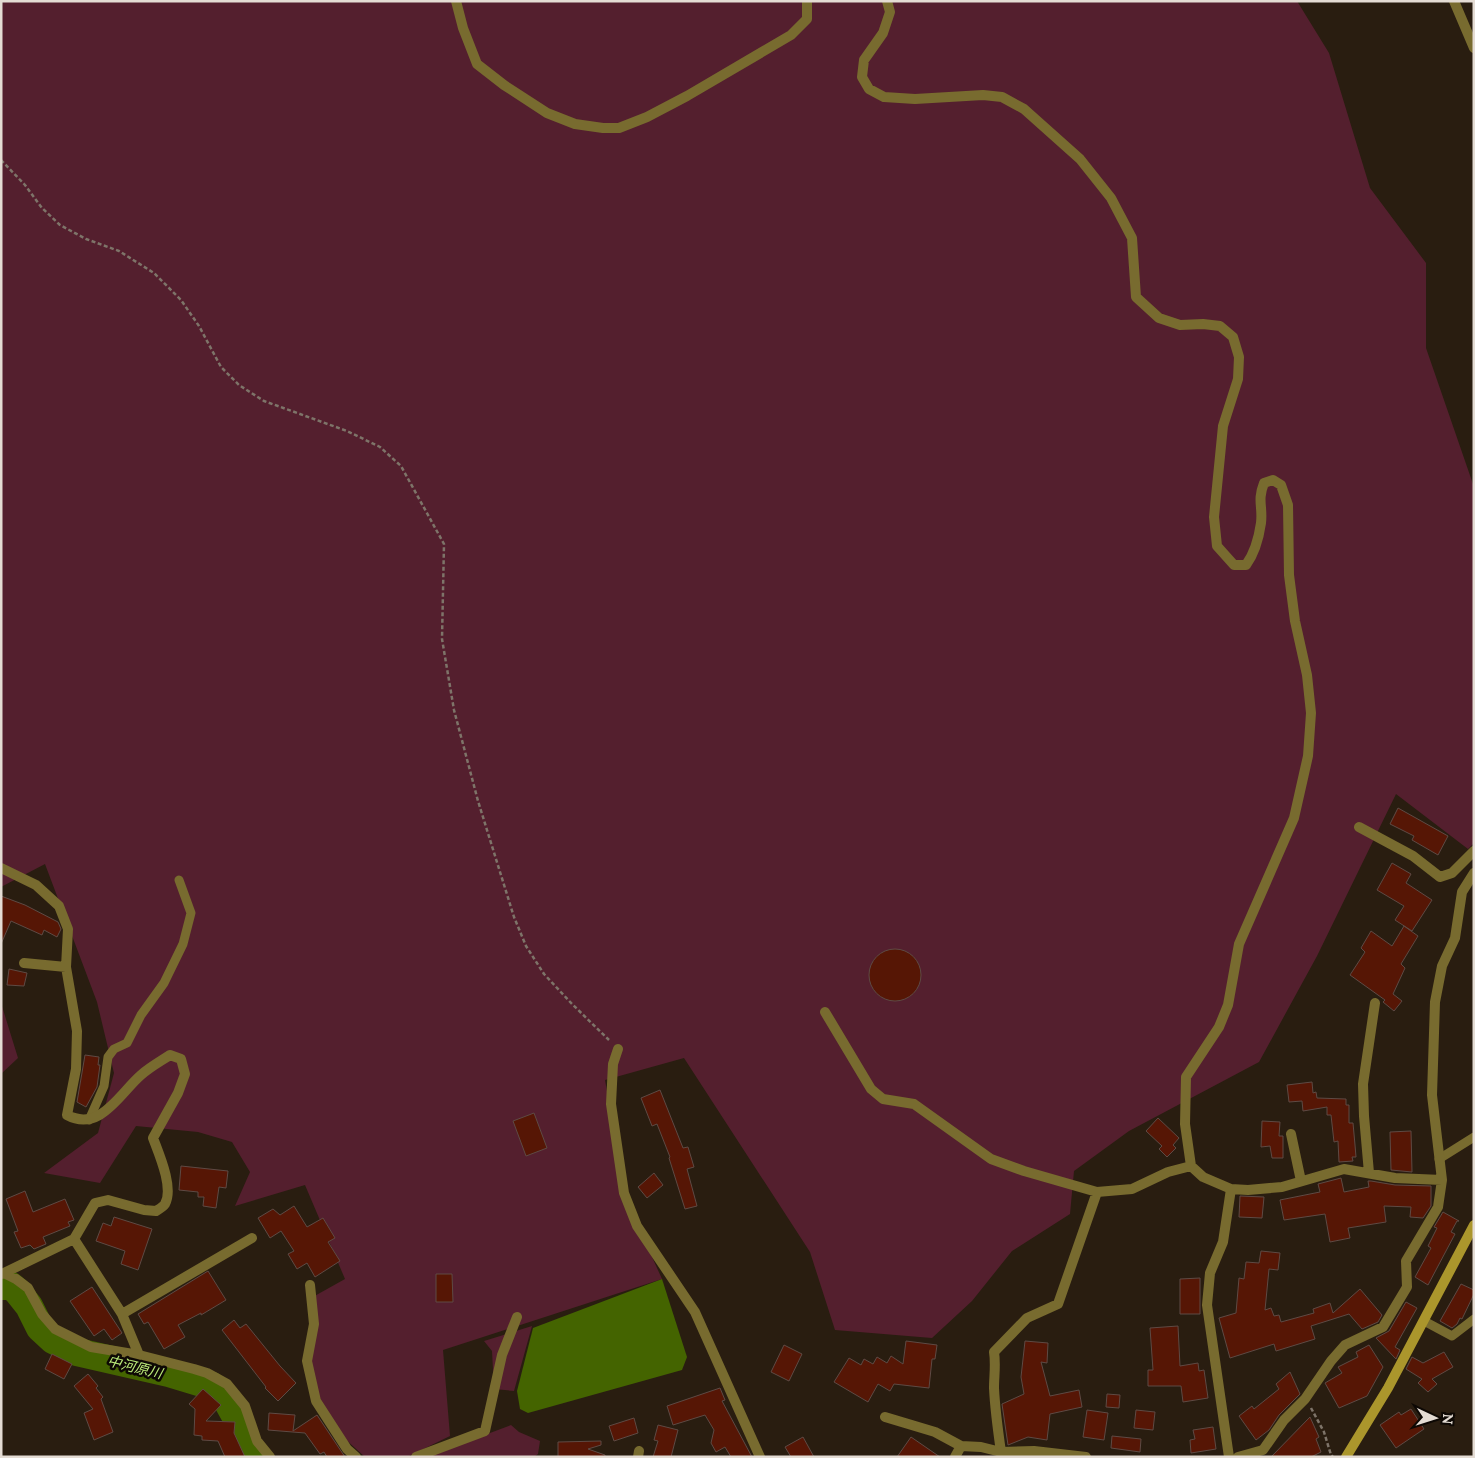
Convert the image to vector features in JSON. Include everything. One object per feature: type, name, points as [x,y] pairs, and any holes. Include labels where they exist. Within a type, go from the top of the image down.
[{"type":"street","points":[[456,1],[463,28],[477,64],[504,85],[547,113],[574,124],[603,128],[619,128],[647,118],[791,36],[806,19],[807,1]]},
{"type":"street","points":[[887,1],[890,12],[883,34],[864,60],[862,77],[869,89],[884,96],[915,99],[983,95],[1002,97],[1024,109],[1080,159],[1111,198],[1132,238],[1136,297],[1159,318],[1180,325],[1204,324],[1220,326],[1233,337],[1239,357],[1238,379],[1223,426],[1214,517],[1217,546],[1234,565],[1246,565],[1252,556],[1261,523],[1260,494],[1264,483],[1273,480],[1281,485],[1288,505],[1289,575],[1295,621],[1307,674],[1312,714],[1308,756],[1294,818],[1239,944],[1228,1005],[1219,1027],[1186,1077],[1185,1124],[1191,1166],[1203,1177],[1231,1189],[1248,1190],[1282,1187],[1344,1169],[1395,1178],[1442,1180]]},
{"type":"street","points":[[1454,1],[1474,48]]},
{"type":"street","points":[[1359,827],[1413,856],[1440,877],[1452,874],[1474,851]]},
{"type":"street","points":[[1,868],[36,885],[59,906],[68,929],[66,968],[76,1031],[76,1068],[67,1115],[74,1119],[89,1120],[110,1108],[141,1075],[170,1055],[181,1060],[185,1074],[178,1092],[153,1138],[169,1190],[165,1205],[156,1212],[108,1200],[95,1204],[74,1239],[2,1274]]},
{"type":"street","points":[[1238,1457],[1263,1450],[1284,1420],[1305,1399],[1331,1361],[1345,1345],[1383,1327],[1407,1287],[1406,1261],[1438,1207],[1442,1180],[1432,1095],[1435,1002],[1442,966],[1455,938],[1462,892],[1474,873]]},
{"type":"street","points":[[24,963],[66,968]]},
{"type":"street","points":[[1369,1173],[1363,1084],[1375,1003]]},
{"type":"street","points":[[825,1012],[871,1089],[883,1099],[914,1104],[992,1159],[1024,1172],[1097,1192],[1132,1189],[1168,1172],[1191,1166]]},
{"type":"street","points":[[618,1049],[613,1064],[611,1104],[624,1194],[637,1226],[695,1312],[760,1457]]},
{"type":"street","points":[[1291,1134],[1301,1181]]},
{"type":"street","points":[[1229,1457],[1207,1305],[1210,1273],[1223,1242],[1231,1189]]},
{"type":"street","points":[[1001,1452],[995,1405],[996,1364],[994,1352],[1027,1318],[1058,1304],[1097,1192]]},
{"type":"street","points":[[1346,1457],[1388,1388],[1474,1225]]},
{"type":"street","points":[[122,1314],[252,1238]]},
{"type":"street","points":[[74,1239],[122,1314],[139,1355]]},
{"type":"street","points":[[2,1274],[16,1279],[28,1288],[42,1314],[56,1329],[91,1347],[139,1355],[194,1369],[207,1373],[227,1384],[244,1406],[258,1441],[270,1457]]},
{"type":"street","points":[[310,1285],[314,1324],[307,1361],[316,1401],[347,1449],[356,1457]]},
{"type":"street","points":[[416,1457],[485,1431],[502,1355],[517,1317]]},
{"type":"street","points":[[885,1418],[935,1432],[961,1446],[981,1447],[1001,1452],[1034,1451],[1086,1457]]},
{"type":"street","points":[[955,1457],[961,1446]]},
{"type":"lane","points":[[89,1120],[104,1086],[108,1057],[114,1049],[127,1042],[141,1015],[164,983],[183,944],[191,913],[179,880]]},
{"type":"lane","points":[[1439,1159],[1474,1137]]},
{"type":"lane","points":[[1424,1321],[1452,1336],[1474,1319]]},
{"type":"path","points":[[1,160],[25,185],[42,208],[60,225],[86,239],[119,251],[154,273],[181,300],[199,326],[222,367],[238,385],[264,401],[347,431],[380,447],[401,466],[444,544],[442,639],[454,710],[478,801],[514,917],[526,946],[544,974],[618,1049]]},
{"type":"path","points":[[1305,1399],[1316,1415],[1333,1457]]},
{"type":"shaded area","points":[[1,1],[1297,1],[1329,53],[1370,188],[1426,263],[1426,348],[1474,487],[1474,843],[1468,849],[1396,794],[1317,956],[1259,1062],[1129,1131],[1074,1171],[1070,1214],[1012,1251],[972,1301],[932,1338],[835,1330],[810,1252],[684,1058],[605,1080],[627,1202],[662,1279],[443,1350],[450,1436],[407,1457],[365,1457],[332,1427],[311,1380],[311,1298],[345,1279],[305,1185],[235,1206],[250,1172],[232,1142],[198,1132],[136,1126],[100,1183],[44,1173],[98,1133],[114,1073],[97,1002],[45,864],[1,887]]},
{"type":"shaded area","points":[[1,1003],[18,1058],[1,1074]]},
{"type":"shaded area","points":[[662,1279],[687,1357],[682,1370],[528,1413],[520,1409],[517,1391],[533,1328]]},
{"type":"shaded area","points":[[532,1326],[514,1391],[494,1389],[492,1351],[484,1341]]},
{"type":"shaded area","points":[[511,1425],[519,1432],[540,1441],[538,1454],[534,1457],[426,1457]]},
{"type":"building","points":[[1398,808],[1448,836],[1438,855],[1412,840],[1414,836],[1390,824]]},
{"type":"building","points":[[1392,863],[1411,874],[1406,883],[1432,900],[1412,931],[1395,920],[1404,906],[1377,890]]},
{"type":"building","points":[[1,896],[25,905],[58,922],[61,929],[57,937],[44,930],[42,935],[11,921],[1,944]]},
{"type":"building","points":[[1404,926],[1418,936],[1401,964],[1405,968],[1393,994],[1402,1001],[1394,1011],[1383,1002],[1385,1000],[1350,975],[1365,952],[1361,948],[1371,931],[1392,946]]},
{"type":"building","points":[[890,949],[900,949],[909,953],[917,961],[921,975],[917,989],[909,997],[900,1001],[890,1001],[881,997],[873,989],[869,980],[869,970],[873,961],[881,953]]},
{"type":"building","points":[[9,969],[27,973],[24,986],[7,985]]},
{"type":"building","points":[[85,1055],[99,1057],[98,1065],[100,1065],[97,1087],[86,1107],[77,1102]]},
{"type":"building","points":[[1312,1082],[1313,1093],[1316,1092],[1317,1098],[1346,1099],[1346,1105],[1349,1105],[1349,1123],[1353,1123],[1356,1157],[1352,1157],[1353,1161],[1339,1162],[1338,1141],[1334,1142],[1331,1115],[1327,1115],[1327,1107],[1303,1111],[1302,1101],[1289,1102],[1287,1085]]},
{"type":"building","points":[[660,1090],[683,1148],[688,1147],[694,1167],[687,1169],[697,1206],[685,1209],[670,1157],[657,1124],[652,1126],[641,1098]]},
{"type":"building","points":[[534,1113],[547,1148],[526,1156],[513,1121]]},
{"type":"building","points":[[1158,1118],[1179,1138],[1173,1145],[1176,1148],[1167,1157],[1159,1149],[1162,1146],[1146,1131]]},
{"type":"building","points":[[1262,1121],[1280,1122],[1279,1136],[1283,1136],[1283,1158],[1272,1158],[1270,1146],[1261,1147]]},
{"type":"building","points":[[1411,1131],[1412,1172],[1391,1170],[1390,1132]]},
{"type":"building","points":[[181,1166],[228,1171],[226,1188],[219,1187],[216,1208],[203,1206],[204,1197],[198,1197],[198,1192],[179,1190]]},
{"type":"building","points":[[654,1173],[663,1185],[647,1198],[638,1187]]},
{"type":"building","points":[[1341,1178],[1344,1192],[1369,1187],[1368,1181],[1395,1185],[1431,1186],[1431,1206],[1423,1218],[1410,1217],[1411,1207],[1384,1206],[1386,1222],[1348,1228],[1350,1238],[1330,1242],[1325,1214],[1284,1220],[1280,1200],[1320,1192],[1318,1184]]},
{"type":"building","points":[[25,1191],[33,1212],[65,1199],[74,1220],[68,1222],[70,1226],[43,1237],[46,1244],[34,1249],[30,1245],[21,1248],[14,1232],[18,1231],[6,1199]]},
{"type":"building","points":[[1240,1196],[1264,1197],[1262,1218],[1239,1217]]},
{"type":"building","points":[[294,1206],[307,1227],[323,1218],[335,1238],[328,1242],[340,1261],[315,1277],[307,1263],[297,1269],[288,1254],[294,1251],[281,1231],[270,1238],[258,1218],[273,1209],[280,1215]]},
{"type":"building","points":[[1443,1212],[1459,1221],[1457,1221],[1451,1232],[1455,1234],[1428,1285],[1415,1277],[1431,1248],[1428,1246],[1437,1228],[1434,1227]]},
{"type":"building","points":[[114,1217],[152,1229],[138,1270],[121,1264],[125,1251],[96,1241],[103,1223],[111,1226]]},
{"type":"building","points":[[1261,1251],[1280,1253],[1278,1270],[1269,1269],[1265,1310],[1271,1308],[1274,1316],[1279,1315],[1281,1322],[1314,1313],[1313,1309],[1330,1303],[1333,1313],[1360,1289],[1382,1315],[1378,1322],[1362,1329],[1349,1314],[1311,1326],[1315,1339],[1276,1351],[1274,1344],[1230,1358],[1219,1318],[1236,1313],[1239,1278],[1244,1279],[1246,1262],[1259,1263]]},
{"type":"building","points":[[208,1271],[226,1300],[201,1315],[201,1313],[178,1325],[185,1337],[164,1349],[148,1322],[144,1324],[138,1314]]},
{"type":"building","points":[[436,1274],[452,1274],[453,1302],[436,1302]]},
{"type":"building","points":[[1200,1278],[1200,1314],[1180,1314],[1180,1279]]},
{"type":"building","points":[[1461,1284],[1474,1290],[1474,1294],[1462,1319],[1460,1318],[1452,1328],[1440,1321]]},
{"type":"building","points":[[92,1287],[122,1333],[112,1340],[104,1329],[94,1336],[70,1301]]},
{"type":"building","points":[[1406,1302],[1417,1308],[1395,1347],[1400,1350],[1396,1359],[1376,1338],[1389,1331]]},
{"type":"building","points":[[234,1320],[240,1328],[246,1324],[296,1383],[278,1401],[265,1388],[222,1330]]},
{"type":"building","points":[[1178,1326],[1180,1366],[1198,1363],[1199,1371],[1204,1370],[1208,1398],[1183,1402],[1181,1386],[1148,1386],[1148,1370],[1153,1370],[1150,1328]]},
{"type":"building","points":[[906,1341],[937,1345],[935,1359],[932,1359],[929,1388],[894,1384],[890,1391],[878,1384],[868,1402],[834,1382],[849,1358],[861,1365],[864,1359],[873,1364],[877,1357],[887,1363],[891,1356],[903,1364]]},
{"type":"building","points":[[1025,1341],[1048,1343],[1047,1363],[1041,1362],[1050,1396],[1079,1390],[1082,1407],[1050,1414],[1047,1440],[1028,1437],[1008,1445],[1002,1404],[1024,1394],[1021,1377]]},
{"type":"building","points":[[784,1345],[802,1354],[789,1381],[771,1372]]},
{"type":"building","points":[[1369,1345],[1383,1367],[1367,1396],[1339,1408],[1325,1383],[1342,1373],[1338,1367],[1358,1357],[1356,1352]]},
{"type":"building","points":[[1444,1352],[1453,1367],[1432,1379],[1437,1384],[1428,1392],[1418,1383],[1422,1379],[1406,1369],[1412,1357],[1423,1363]]},
{"type":"building","points":[[52,1354],[72,1364],[64,1379],[45,1369]]},
{"type":"building","points":[[1290,1372],[1300,1394],[1279,1415],[1269,1430],[1256,1440],[1239,1416],[1252,1406],[1254,1409],[1279,1389],[1276,1384]]},
{"type":"building","points":[[88,1374],[98,1386],[96,1388],[103,1397],[101,1399],[113,1432],[94,1440],[84,1413],[93,1409],[74,1386]]},
{"type":"building","points":[[720,1388],[725,1400],[722,1401],[752,1457],[731,1457],[725,1447],[716,1452],[711,1443],[714,1430],[705,1415],[673,1425],[667,1406]]},
{"type":"building","points":[[203,1389],[221,1405],[206,1421],[235,1422],[234,1433],[245,1457],[225,1457],[218,1441],[202,1440],[202,1436],[194,1435],[195,1409],[189,1404]]},
{"type":"building","points":[[1107,1394],[1120,1395],[1119,1408],[1106,1407]]},
{"type":"building","points":[[1411,1409],[1424,1429],[1396,1448],[1380,1425],[1399,1412],[1401,1415]]},
{"type":"building","points":[[1087,1410],[1108,1413],[1104,1440],[1083,1437]]},
{"type":"building","points":[[1136,1410],[1155,1412],[1153,1430],[1134,1428]]},
{"type":"building","points":[[269,1413],[295,1415],[293,1431],[317,1415],[345,1457],[327,1457],[324,1452],[320,1454],[305,1433],[268,1430]]},
{"type":"building","points":[[1310,1417],[1319,1437],[1316,1439],[1321,1452],[1311,1457],[1271,1457]]},
{"type":"building","points":[[634,1418],[638,1433],[614,1441],[609,1426]]},
{"type":"building","points":[[658,1425],[678,1430],[671,1457],[653,1457],[658,1441],[654,1440]]},
{"type":"building","points":[[1213,1427],[1216,1449],[1191,1453],[1190,1440],[1195,1439],[1193,1430]]},
{"type":"building","points":[[1112,1436],[1141,1439],[1140,1452],[1111,1448]]},
{"type":"building","points":[[803,1437],[814,1457],[791,1457],[785,1447]]},
{"type":"building","points":[[911,1437],[940,1457],[897,1457]]},
{"type":"building","points":[[601,1441],[601,1445],[588,1449],[605,1455],[605,1457],[558,1457],[558,1442]]},
{"type":"waterway","name":"中河原川","points":[[1,1286],[11,1286],[17,1291],[29,1306],[40,1328],[53,1340],[77,1352],[169,1373],[212,1386],[226,1399],[237,1419],[247,1444],[257,1457]]}]
